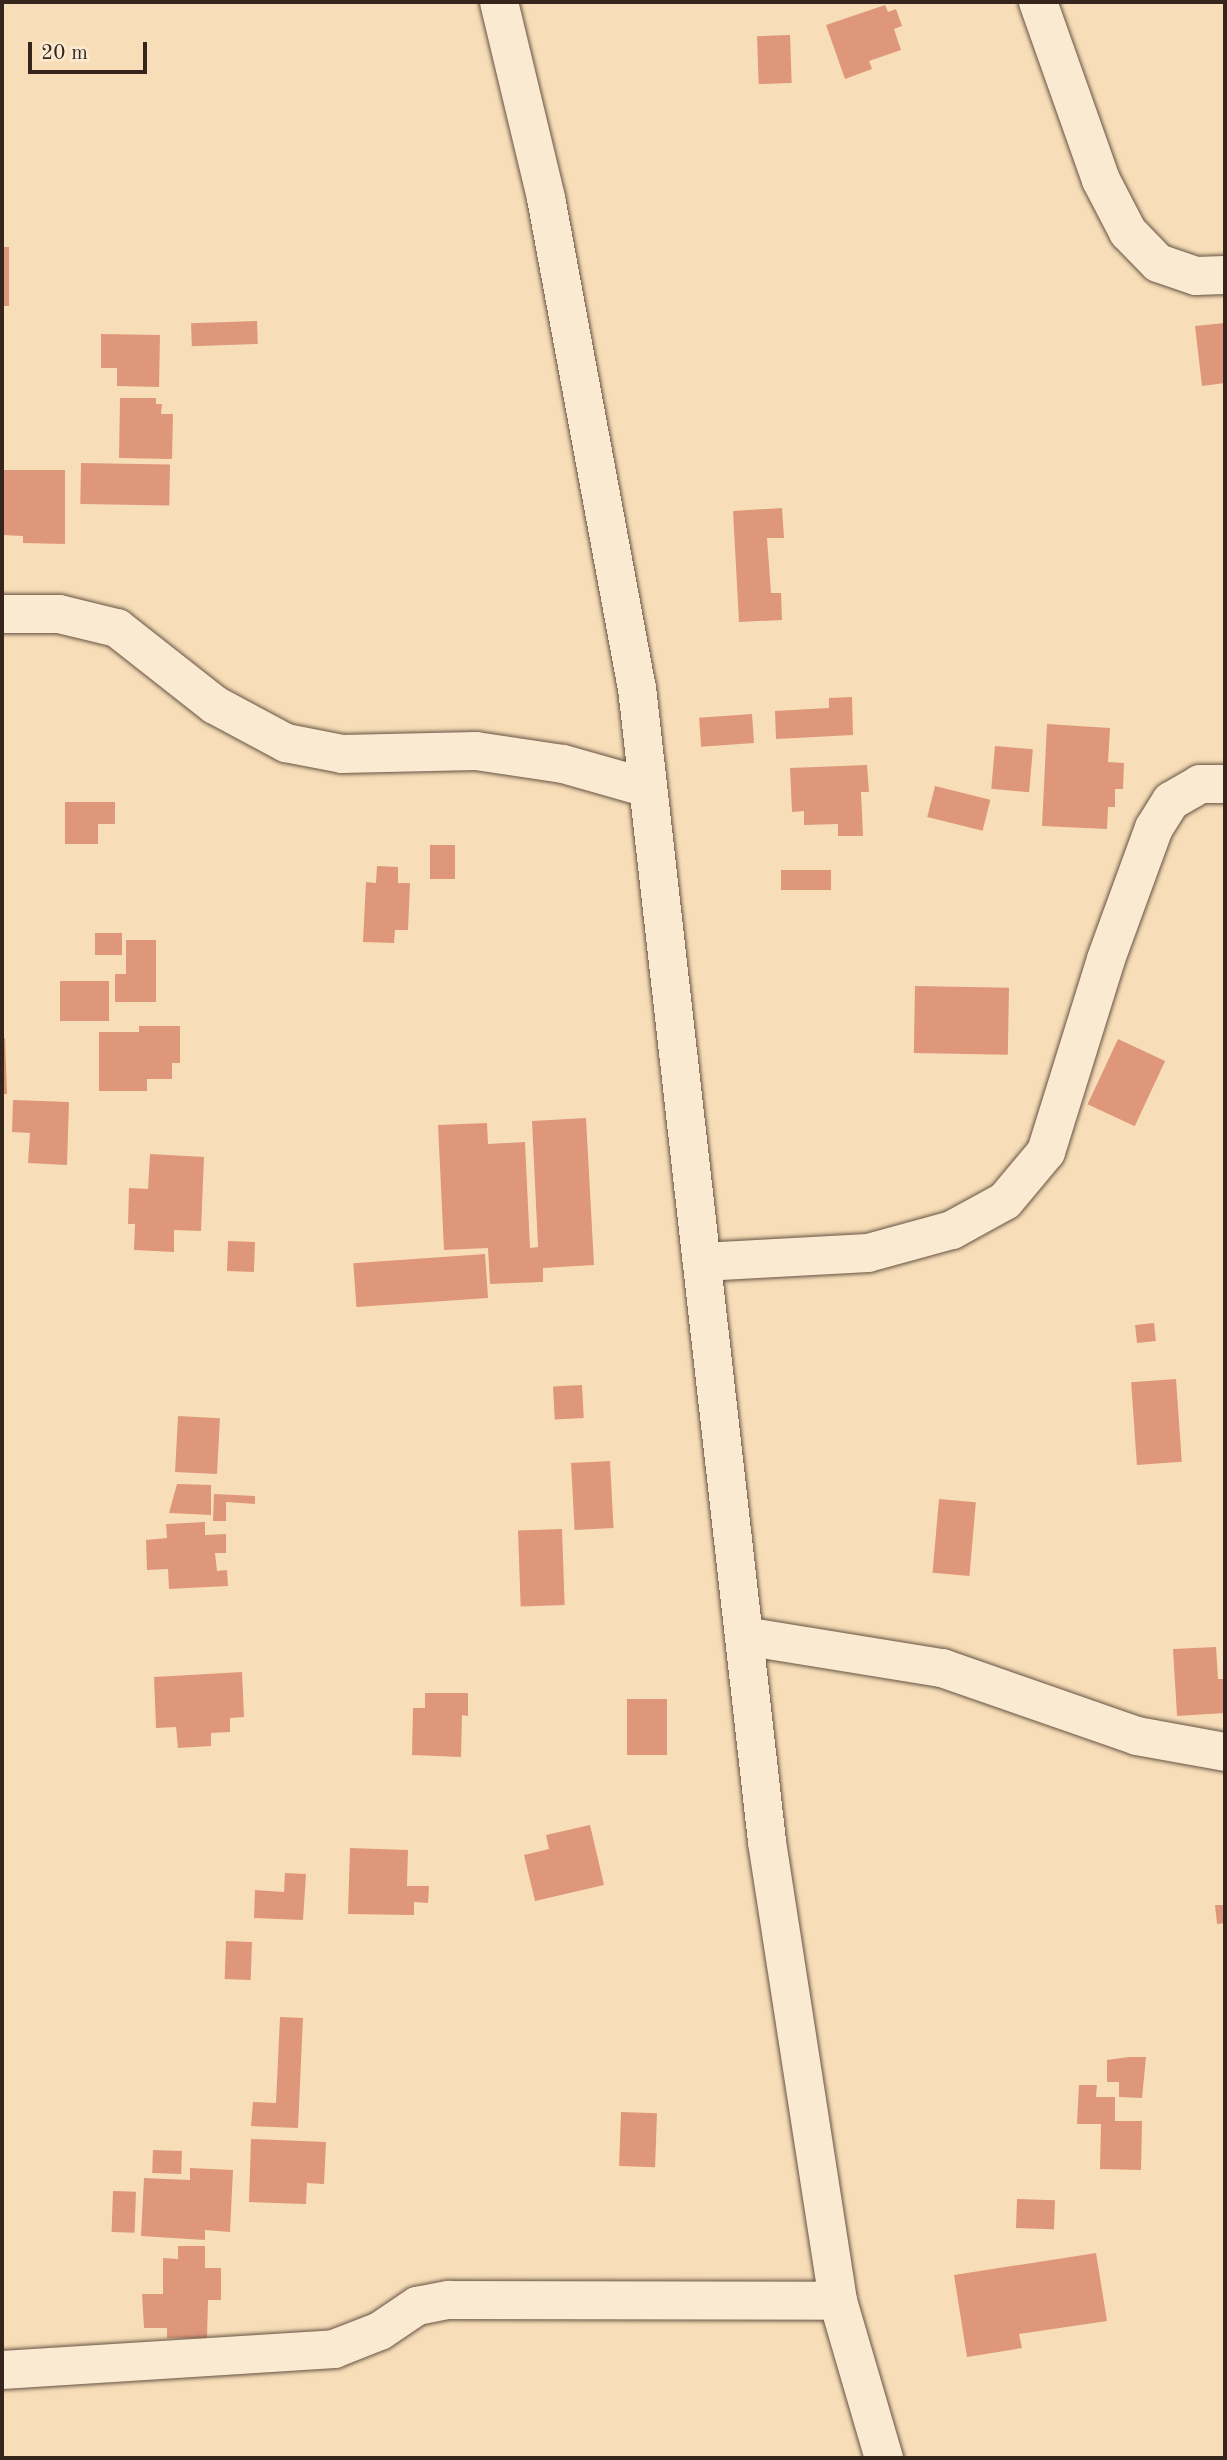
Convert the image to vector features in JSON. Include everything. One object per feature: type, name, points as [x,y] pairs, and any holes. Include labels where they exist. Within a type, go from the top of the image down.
[{"type":"street","points":[[499,2],[546,198],[637,688],[767,1842],[838,2301],[884,2458]]},
{"type":"street","points":[[1038,2],[1101,180],[1128,232],[1158,263],[1196,276],[1225,275]]},
{"type":"street","points":[[2,614],[59,614],[117,628],[215,705],[286,743],[342,754],[476,751],[563,764],[648,788]]},
{"type":"street","points":[[702,1262],[868,1253],[952,1230],[1005,1201],[1046,1152],[1106,959],[1154,828],[1171,802],[1200,784],[1225,784]]},
{"type":"street","points":[[744,1636],[942,1668],[1136,1736],[1225,1752]]},
{"type":"street","points":[[2,2370],[334,2349],[380,2331],[417,2306],[449,2300],[838,2301]]},
{"type":"building","points":[[885,5],[888,12],[896,9],[902,26],[894,29],[901,50],[869,61],[872,69],[845,79],[826,25]]},
{"type":"building","points":[[790,35],[792,83],[759,84],[757,36]]},
{"type":"building","points":[[2,247],[9,247],[9,306],[2,306]]},
{"type":"building","points":[[257,321],[258,344],[192,346],[191,323]]},
{"type":"building","points":[[1225,323],[1225,383],[1202,386],[1195,326]]},
{"type":"building","points":[[101,334],[160,335],[159,387],[117,386],[117,368],[101,368]]},
{"type":"building","points":[[120,398],[156,398],[156,404],[162,404],[161,414],[173,414],[172,459],[119,458]]},
{"type":"building","points":[[81,463],[170,465],[169,506],[80,504]]},
{"type":"building","points":[[2,470],[65,470],[65,544],[23,543],[23,536],[2,535]]},
{"type":"building","points":[[782,508],[784,538],[767,538],[771,593],[781,593],[782,620],[739,622],[733,511]]},
{"type":"building","points":[[852,697],[853,735],[776,739],[775,711],[829,708],[829,698]]},
{"type":"building","points":[[752,714],[754,743],[701,747],[699,718]]},
{"type":"building","points":[[1047,724],[1110,728],[1108,762],[1124,763],[1123,789],[1115,789],[1115,807],[1108,807],[1107,829],[1042,826]]},
{"type":"building","points":[[995,746],[1033,749],[1029,792],[991,789]]},
{"type":"building","points":[[867,765],[869,792],[861,792],[863,836],[838,836],[838,824],[804,825],[804,811],[792,812],[790,768]]},
{"type":"building","points":[[935,786],[990,800],[983,831],[927,817]]},
{"type":"building","points":[[65,802],[115,802],[115,824],[98,824],[98,844],[65,844]]},
{"type":"building","points":[[430,845],[455,845],[455,879],[430,879]]},
{"type":"building","points":[[377,866],[398,867],[398,883],[410,883],[408,930],[395,930],[394,943],[363,942],[366,882],[376,883]]},
{"type":"building","points":[[781,870],[831,870],[831,890],[781,890]]},
{"type":"building","points":[[95,933],[122,933],[122,955],[95,955]]},
{"type":"building","points":[[126,940],[156,940],[156,1002],[115,1002],[115,974],[126,974]]},
{"type":"building","points":[[60,981],[109,981],[109,1021],[60,1021]]},
{"type":"building","points":[[915,986],[1009,988],[1008,1055],[914,1053]]},
{"type":"building","points":[[139,1026],[180,1026],[180,1063],[172,1063],[172,1079],[147,1079],[147,1091],[99,1091],[99,1032],[139,1032]]},
{"type":"building","points":[[2,1038],[5,1038],[7,1094],[2,1094]]},
{"type":"building","points":[[1118,1039],[1165,1061],[1135,1126],[1088,1104]]},
{"type":"building","points":[[13,1100],[69,1102],[67,1165],[28,1163],[30,1133],[12,1132]]},
{"type":"building","points":[[586,1118],[594,1265],[543,1268],[543,1282],[490,1284],[488,1248],[444,1250],[438,1125],[487,1123],[488,1144],[525,1142],[530,1248],[538,1247],[532,1121]]},
{"type":"building","points":[[150,1154],[204,1157],[201,1231],[174,1230],[174,1252],[134,1250],[135,1224],[128,1224],[129,1188],[148,1189]]},
{"type":"building","points":[[228,1241],[255,1242],[254,1272],[227,1271]]},
{"type":"building","points":[[485,1254],[488,1298],[356,1307],[353,1263]]},
{"type":"building","points":[[1154,1323],[1156,1341],[1137,1343],[1135,1325]]},
{"type":"building","points":[[1176,1379],[1182,1462],[1137,1465],[1131,1382]]},
{"type":"building","points":[[582,1385],[584,1418],[555,1419],[553,1387]]},
{"type":"building","points":[[178,1416],[220,1418],[217,1474],[175,1472]]},
{"type":"building","points":[[610,1461],[614,1528],[575,1530],[571,1463]]},
{"type":"building","points":[[177,1484],[211,1485],[211,1515],[169,1513]]},
{"type":"building","points":[[214,1494],[255,1496],[255,1504],[226,1502],[226,1521],[213,1521]]},
{"type":"building","points":[[939,1499],[976,1502],[969,1576],[933,1573]]},
{"type":"building","points":[[205,1522],[205,1535],[226,1534],[226,1553],[215,1553],[217,1571],[227,1570],[228,1586],[169,1589],[168,1569],[147,1570],[146,1540],[167,1538],[166,1524]]},
{"type":"building","points":[[562,1529],[565,1605],[521,1606],[518,1531]]},
{"type":"building","points":[[1216,1647],[1218,1679],[1225,1679],[1225,1713],[1177,1716],[1173,1649]]},
{"type":"building","points":[[242,1672],[244,1717],[230,1718],[230,1732],[211,1733],[211,1746],[178,1748],[176,1727],[156,1728],[154,1677]]},
{"type":"building","points":[[425,1693],[468,1693],[468,1716],[462,1715],[461,1757],[412,1755],[413,1708],[425,1708]]},
{"type":"building","points":[[627,1699],[667,1699],[667,1755],[627,1755]]},
{"type":"building","points":[[590,1825],[604,1885],[535,1901],[524,1855],[549,1849],[546,1835]]},
{"type":"building","points":[[350,1848],[408,1850],[407,1886],[429,1886],[428,1903],[414,1902],[414,1915],[348,1914]]},
{"type":"building","points":[[285,1873],[306,1874],[303,1920],[254,1918],[255,1890],[284,1892]]},
{"type":"building","points":[[1215,1905],[1225,1905],[1225,1923],[1217,1924]]},
{"type":"building","points":[[226,1941],[252,1942],[251,1980],[225,1979]]},
{"type":"building","points":[[280,2017],[303,2018],[298,2128],[251,2126],[253,2102],[276,2103]]},
{"type":"building","points":[[1146,2057],[1142,2098],[1119,2097],[1119,2082],[1107,2082],[1107,2060]]},
{"type":"building","points":[[1079,2085],[1097,2085],[1096,2097],[1115,2097],[1115,2121],[1142,2121],[1141,2170],[1100,2169],[1101,2124],[1077,2124]]},
{"type":"building","points":[[621,2112],[657,2113],[655,2167],[619,2166]]},
{"type":"building","points":[[251,2139],[326,2142],[324,2184],[307,2183],[306,2204],[249,2202]]},
{"type":"building","points":[[153,2150],[182,2151],[181,2174],[152,2173]]},
{"type":"building","points":[[190,2168],[233,2170],[230,2232],[205,2230],[205,2240],[141,2236],[144,2178],[190,2180]]},
{"type":"building","points":[[113,2191],[136,2192],[135,2233],[112,2232]]},
{"type":"building","points":[[1017,2199],[1055,2200],[1054,2229],[1016,2228]]},
{"type":"building","points":[[178,2246],[205,2246],[205,2268],[221,2268],[221,2300],[208,2300],[207,2338],[167,2338],[167,2328],[144,2328],[142,2294],[163,2294],[163,2258],[178,2259]]},
{"type":"building","points":[[1096,2253],[1107,2321],[1019,2334],[1022,2348],[967,2357],[954,2275]]}]
